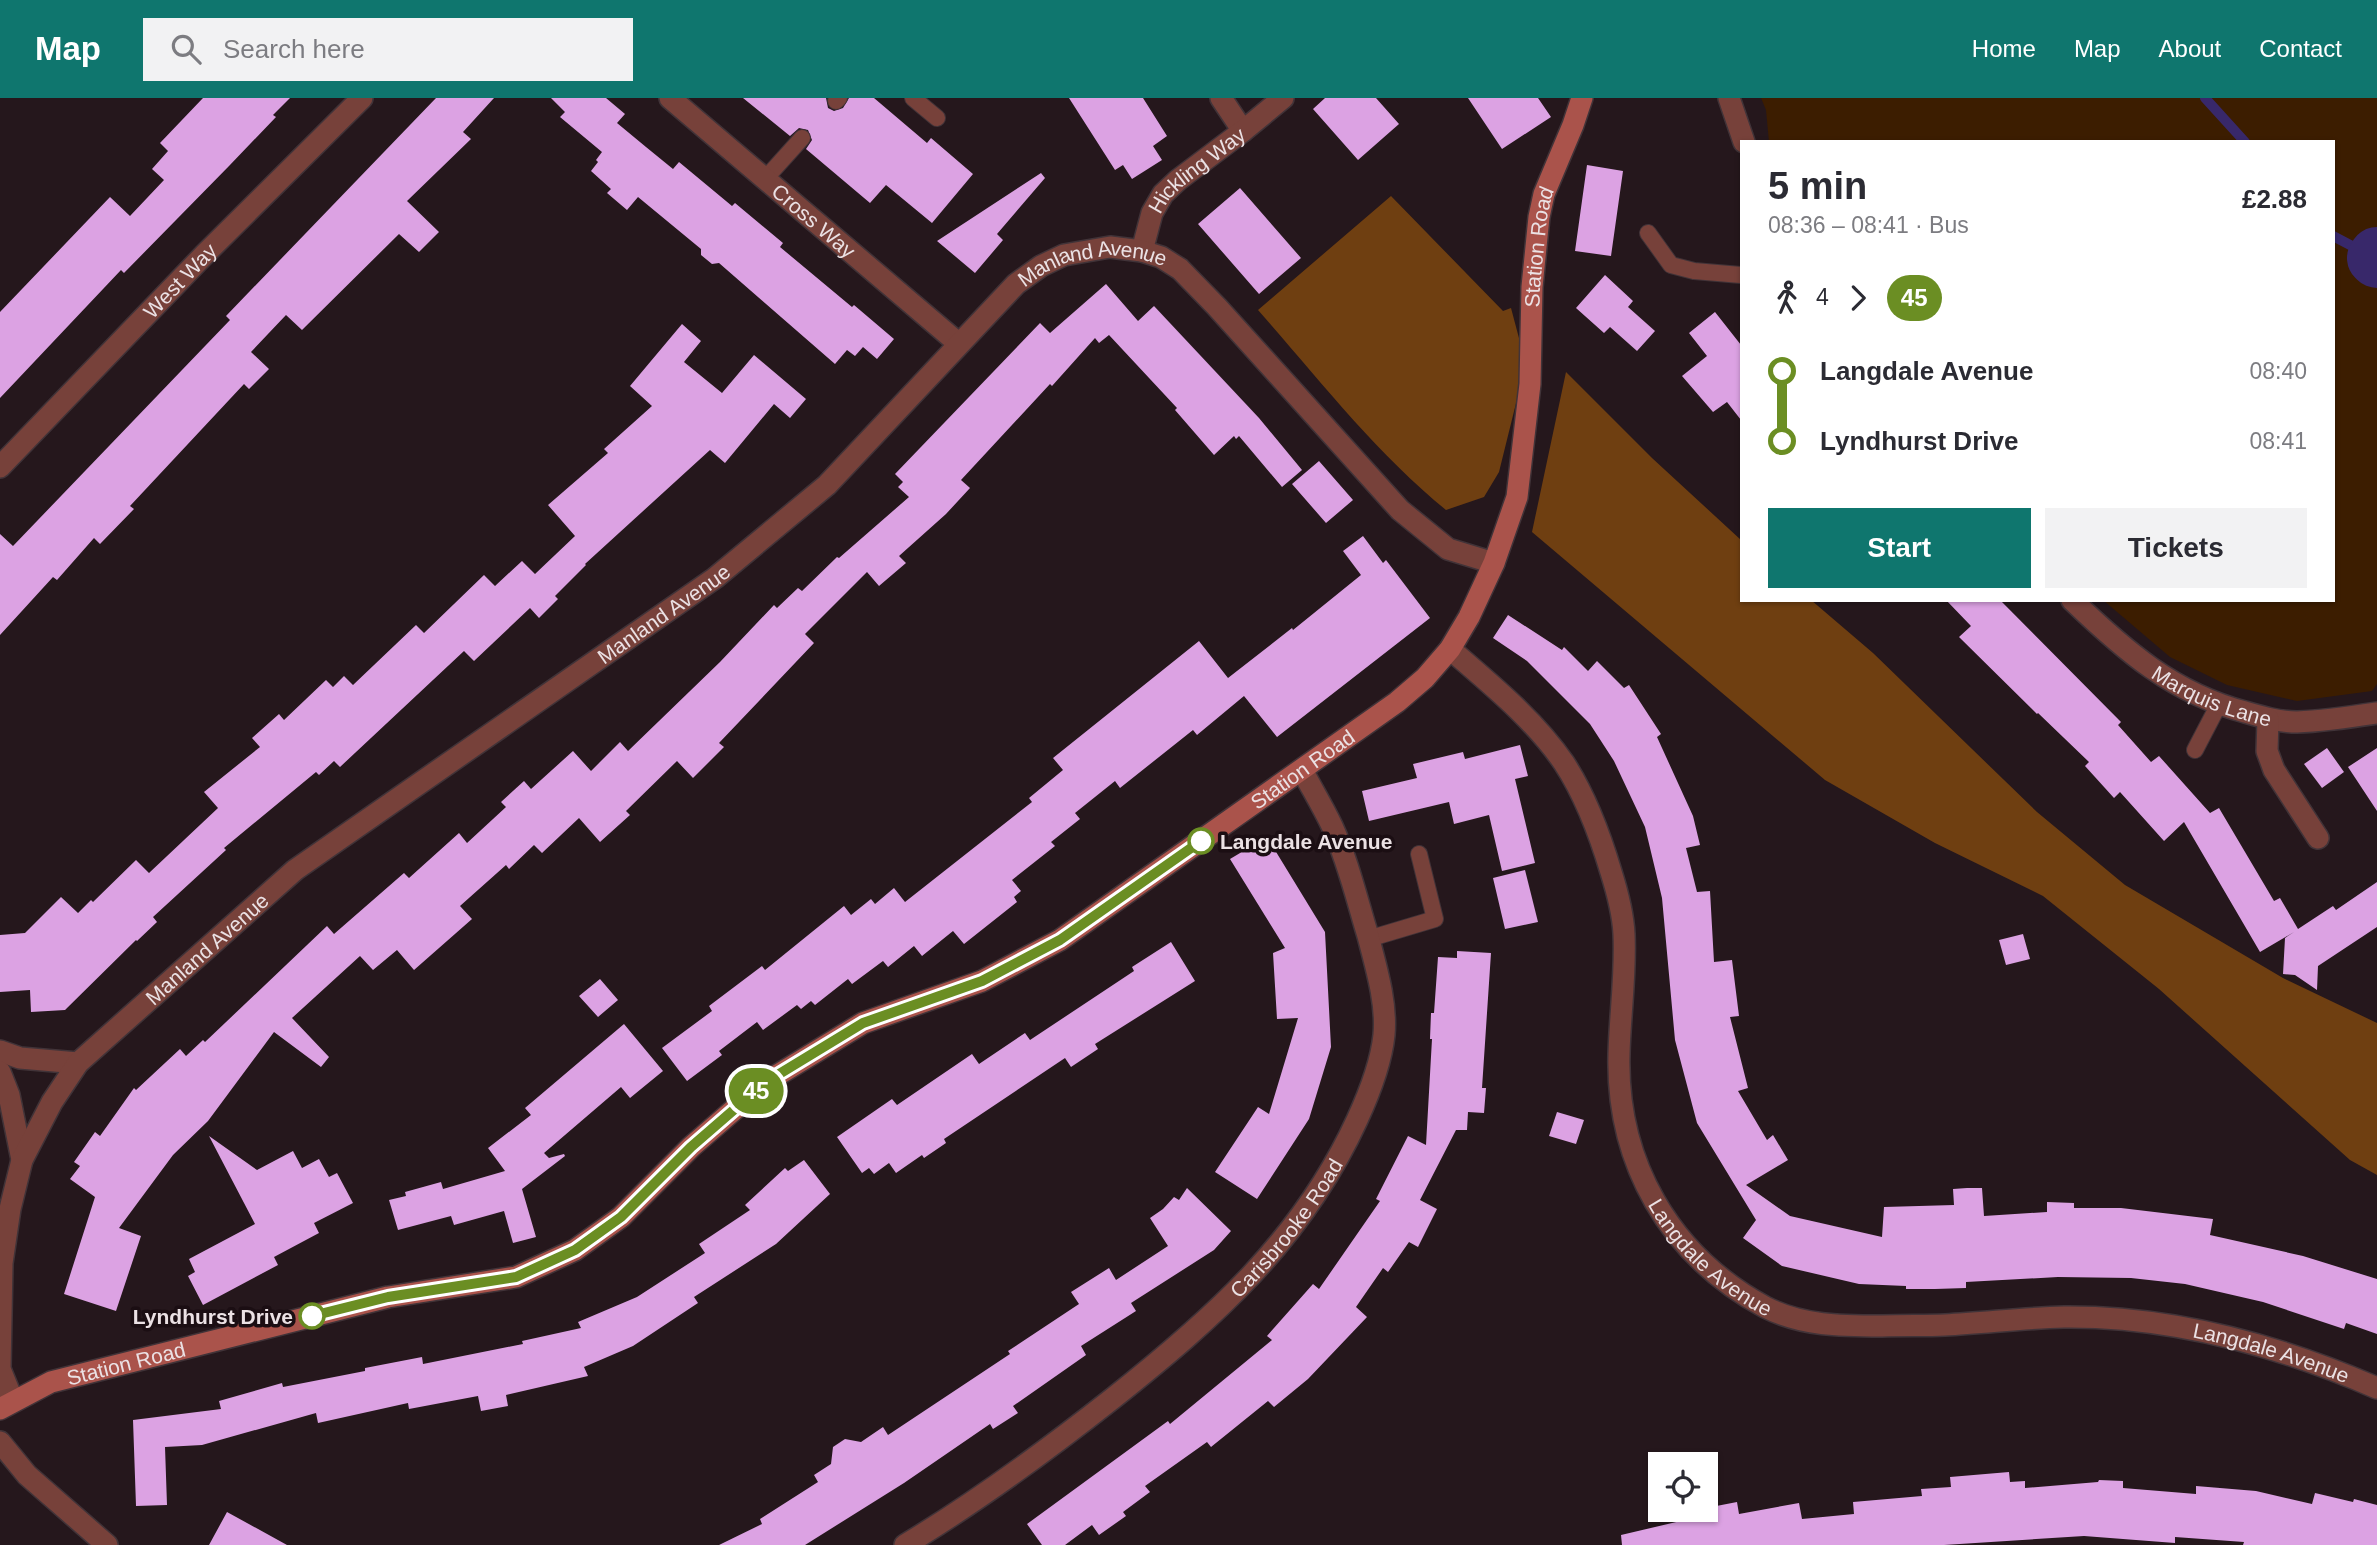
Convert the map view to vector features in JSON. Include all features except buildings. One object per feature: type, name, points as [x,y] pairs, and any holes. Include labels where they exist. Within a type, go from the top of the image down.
[{"type":"main road","name":"Station Road","points":[[6,1405],[51,1382],[172,1350],[388,1297],[516,1277],[575,1250],[621,1217],[691,1147],[766,1082],[863,1023],[982,981],[1060,940],[1397,702],[1424,678],[1450,649],[1469,617],[1494,563],[1517,498],[1530,384],[1532,287],[1539,217],[1544,194],[1582,98]]},
{"type":"street","name":"West Way","points":[[0,467],[204,255],[362,98]]},
{"type":"street","name":"Cross Way","points":[[670,98],[958,343]]},
{"type":"street","name":"Hickling Way","points":[[1142,251],[1152,213],[1163,194],[1243,131],[1221,98]]},
{"type":"street","points":[[1243,131],[1283,98]]},
{"type":"street","points":[[1730,98],[1743,140]]},
{"type":"street","name":"Manland Avenue","points":[[6,1405],[0,1369],[2,1276],[10,1209],[22,1160],[52,1102],[78,1063],[295,870],[725,569],[827,485],[958,343],[1016,284],[1041,266],[1064,256],[1110,247],[1142,251],[1161,257],[1180,269],[1400,510],[1448,549],[1494,563]]},
{"type":"street","name":"Marquis Lane","points":[[2074,602],[2146,666],[2187,691],[2220,704],[2269,719],[2296,722],[2377,713]]},
{"type":"street","name":"Langdale Avenue","points":[[1450,649],[1534,727],[1564,764],[1592,819],[1611,874],[1624,931],[1619,1093],[1627,1135],[1647,1189],[1679,1239],[1708,1268],[1736,1289],[1797,1321],[1849,1326],[1942,1325],[2064,1317],[2138,1320],[2197,1329],[2272,1347],[2377,1388]]},
{"type":"street","points":[[2269,719],[2267,751],[2274,770],[2318,838]]},
{"type":"street","name":"Carisbrooke Road","points":[[905,1545],[976,1501],[1073,1430],[1149,1369],[1234,1294],[1277,1248],[1315,1196],[1341,1154],[1367,1097],[1379,1059],[1384,1034],[1383,1008],[1375,963],[1350,876],[1332,827],[1301,770]]},
{"type":"street","points":[[0,1051],[20,1058],[78,1063]]},
{"type":"street","points":[[0,1072],[9,1095],[22,1160]]},
{"type":"street","points":[[0,1442],[27,1475],[107,1545]]},
{"type":"lane","points":[[913,98],[937,118]]},
{"type":"lane","points":[[765,179],[802,138]]},
{"type":"lane","points":[[1648,233],[1671,265],[1694,271],[1740,275]]},
{"type":"lane","points":[[2195,750],[2220,704]]},
{"type":"lane","points":[[1368,939],[1435,919],[1419,855]]},
{"type":"shaded area","points":[[1761,98],[2377,98],[2377,684],[2372,691],[2297,701],[2227,685],[2170,657],[2105,602],[2335,602],[2335,140],[1769,140],[1766,110]]},
{"type":"shaded area","points":[[1391,196],[1503,311],[1511,308],[1524,357],[1521,383],[1499,472],[1484,497],[1446,510],[1371,439],[1258,310]]},
{"type":"shaded area","points":[[1566,372],[1652,458],[1740,539],[1740,602],[1813,602],[1873,653],[2037,812],[2125,885],[2283,978],[2377,1023],[2377,1175],[2350,1160],[2159,989],[2043,896],[1935,843],[1825,780],[1532,532]]},
{"type":"waterway","points":[[2205,98],[2243,140]]},
{"type":"waterway","points":[[2335,237],[2375,258]]},
{"type":"waterway","points":[[2377,255],[2377,260]]},
{"type":"bus line","name":"45","points":[[312,1316],[388,1297],[516,1277],[575,1250],[621,1217],[691,1147],[766,1082],[863,1023],[982,981],[1060,940],[1201,841]]},
{"type":"place","name":"Langdale Avenue","points":[[1201,841]]},
{"type":"place","name":"Lyndhurst Drive","points":[[312,1316]]}]
